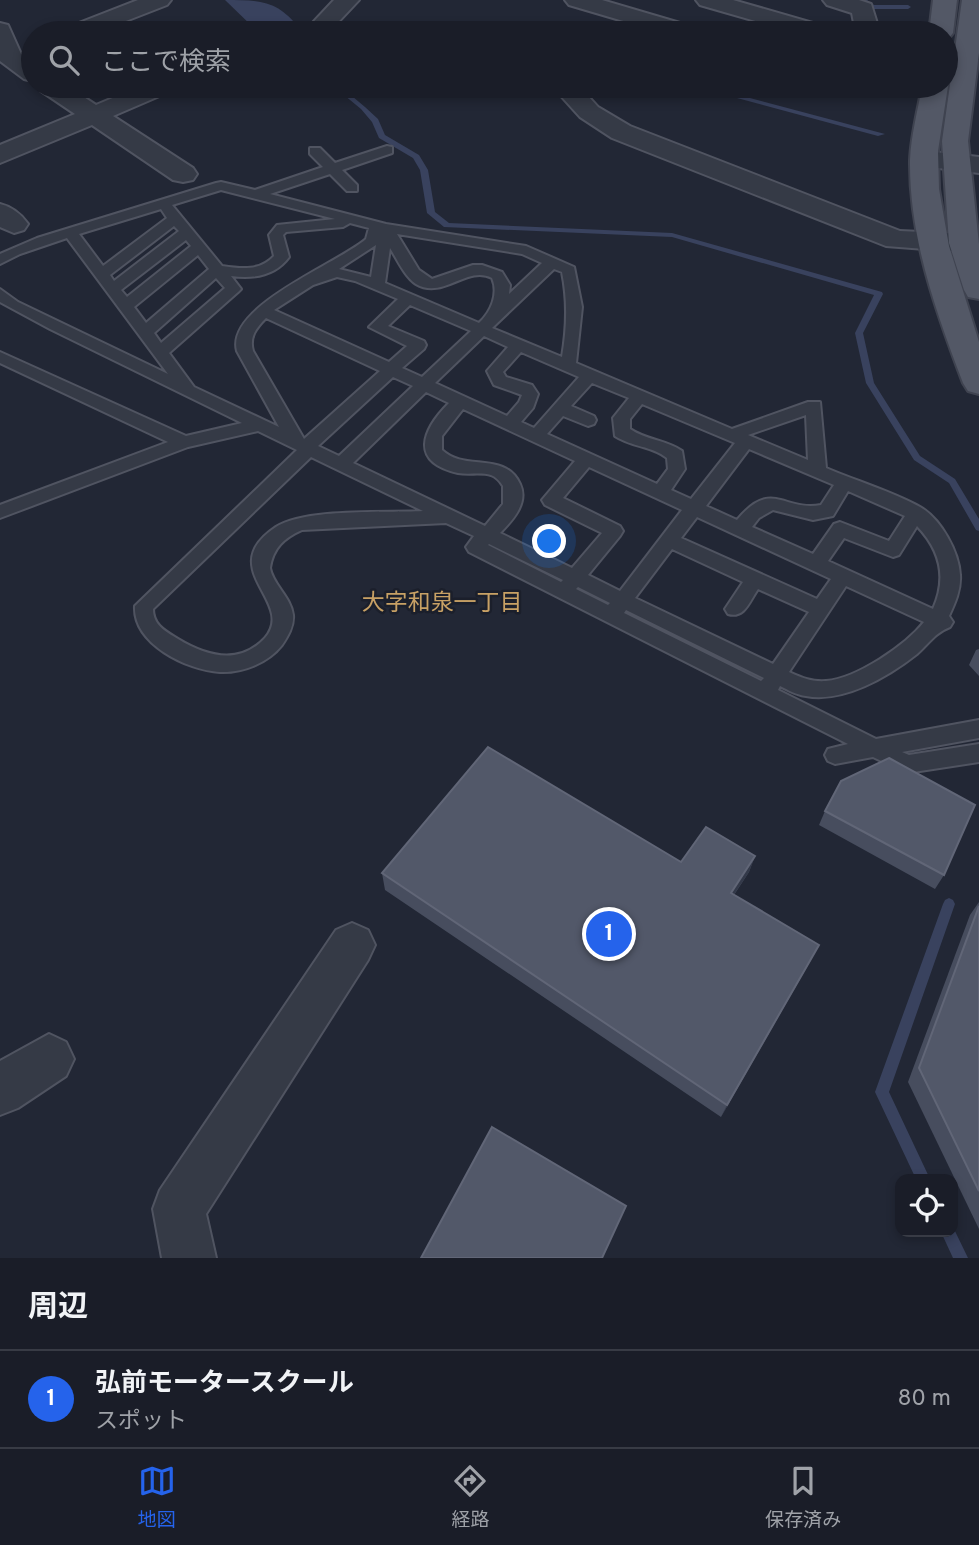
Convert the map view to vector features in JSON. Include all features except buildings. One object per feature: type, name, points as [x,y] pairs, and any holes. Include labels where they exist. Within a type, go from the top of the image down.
[{"type":"main road","points":[[974,0],[974,27],[963,54],[955,141],[967,163],[964,243],[979,290]]},
{"type":"main road","points":[[932,98],[924,159],[927,208],[950,311],[979,383]]},
{"type":"street","points":[[90,21],[107,9],[159,0]]},
{"type":"street","points":[[327,21],[347,0]]},
{"type":"street","points":[[578,0],[649,21]]},
{"type":"street","points":[[708,0],[781,21]]},
{"type":"street","points":[[835,0],[863,9],[866,21]]},
{"type":"street","points":[[107,9],[123,21]]},
{"type":"street","points":[[0,30],[5,60],[21,68]]},
{"type":"street","points":[[67,98],[183,174]]},
{"type":"street","points":[[0,155],[134,98]]},
{"type":"street","points":[[576,98],[589,112],[621,132],[896,240],[964,243]]},
{"type":"street","points":[[924,159],[967,163]]},
{"type":"street","points":[[189,1258],[179,1209],[352,945]]},
{"type":"street","points":[[0,1090],[49,1059]]},
{"type":"lane","points":[[254,195],[387,150]]},
{"type":"lane","points":[[314,151],[352,188]]},
{"type":"lane","points":[[0,260],[15,251],[70,232],[221,187],[375,225],[526,250],[569,270],[576,298],[576,326],[568,366]]},
{"type":"lane","points":[[160,352],[233,289],[163,203]]},
{"type":"lane","points":[[101,274],[176,218]]},
{"type":"lane","points":[[145,332],[217,270],[249,273],[276,265],[282,257],[276,235],[282,228],[375,225]]},
{"type":"lane","points":[[304,446],[243,345],[244,333],[265,312],[312,278],[372,241],[377,231],[375,225]]},
{"type":"lane","points":[[375,225],[377,285]]},
{"type":"lane","points":[[375,225],[420,281],[431,284],[446,283],[465,272],[480,268],[495,273],[503,286],[497,316]]},
{"type":"lane","points":[[70,232],[190,391]]},
{"type":"lane","points":[[113,289],[187,232]]},
{"type":"lane","points":[[125,306],[199,247]]},
{"type":"lane","points":[[341,464],[552,262]]},
{"type":"lane","points":[[312,278],[330,273],[352,274],[916,513],[931,523],[948,541],[959,562],[960,583],[956,603],[943,622],[902,655],[848,684],[828,691],[770,684]]},
{"type":"lane","points":[[168,289],[186,297]]},
{"type":"lane","points":[[0,293],[13,305],[486,534]]},
{"type":"lane","points":[[408,298],[377,327],[418,345],[304,446],[144,606],[142,620],[149,631],[191,656],[213,664],[237,662],[257,656],[275,640],[283,623],[283,607],[261,578],[261,560],[271,540],[286,529],[300,523],[448,516]]},
{"type":"lane","points":[[265,312],[943,622]]},
{"type":"lane","points":[[510,424],[527,404],[530,394],[526,389],[500,381],[495,371],[519,345]]},
{"type":"lane","points":[[0,357],[184,442]]},
{"type":"lane","points":[[536,436],[590,375]]},
{"type":"lane","points":[[639,396],[625,412],[620,427],[623,435],[630,440],[672,450],[678,456],[680,464],[660,493]]},
{"type":"lane","points":[[460,401],[434,430],[432,443],[436,453],[456,466],[496,470],[507,476],[514,488],[511,506],[475,547],[569,585],[770,684],[875,748],[907,764],[979,753]]},
{"type":"lane","points":[[616,608],[694,508],[739,438],[814,406],[817,470]]},
{"type":"lane","points":[[560,408],[588,420]]},
{"type":"lane","points":[[0,512],[184,442],[261,425]]},
{"type":"lane","points":[[569,585],[614,531],[551,500],[586,459]]},
{"type":"lane","points":[[740,529],[755,508],[762,505],[783,505],[809,514],[827,511],[845,482]]},
{"type":"lane","points":[[816,564],[841,529],[894,550],[916,513]]},
{"type":"lane","points":[[669,540],[821,609]]},
{"type":"lane","points":[[770,684],[843,576]]},
{"type":"lane","points":[[735,608],[755,578]]},
{"type":"lane","points":[[835,755],[979,729]]},
{"type":"waterway","points":[[245,0],[270,21]]},
{"type":"waterway","points":[[863,0],[873,7],[908,7]]},
{"type":"waterway","points":[[351,98],[375,121],[382,136],[416,157],[424,170],[431,213],[447,225],[672,235],[879,294],[859,333],[870,383],[917,458],[952,481],[979,527]]},
{"type":"waterway","points":[[744,98],[881,134]]},
{"type":"waterway","points":[[921,1174],[882,1092],[949,904]]},
{"type":"waterway","points":[[950,1237],[961,1258]]},
{"type":"place","name":"弘前モータースクール","points":[[609,934]]},
{"type":"district","name":"大字和泉一丁目","points":[[442,604]]}]
